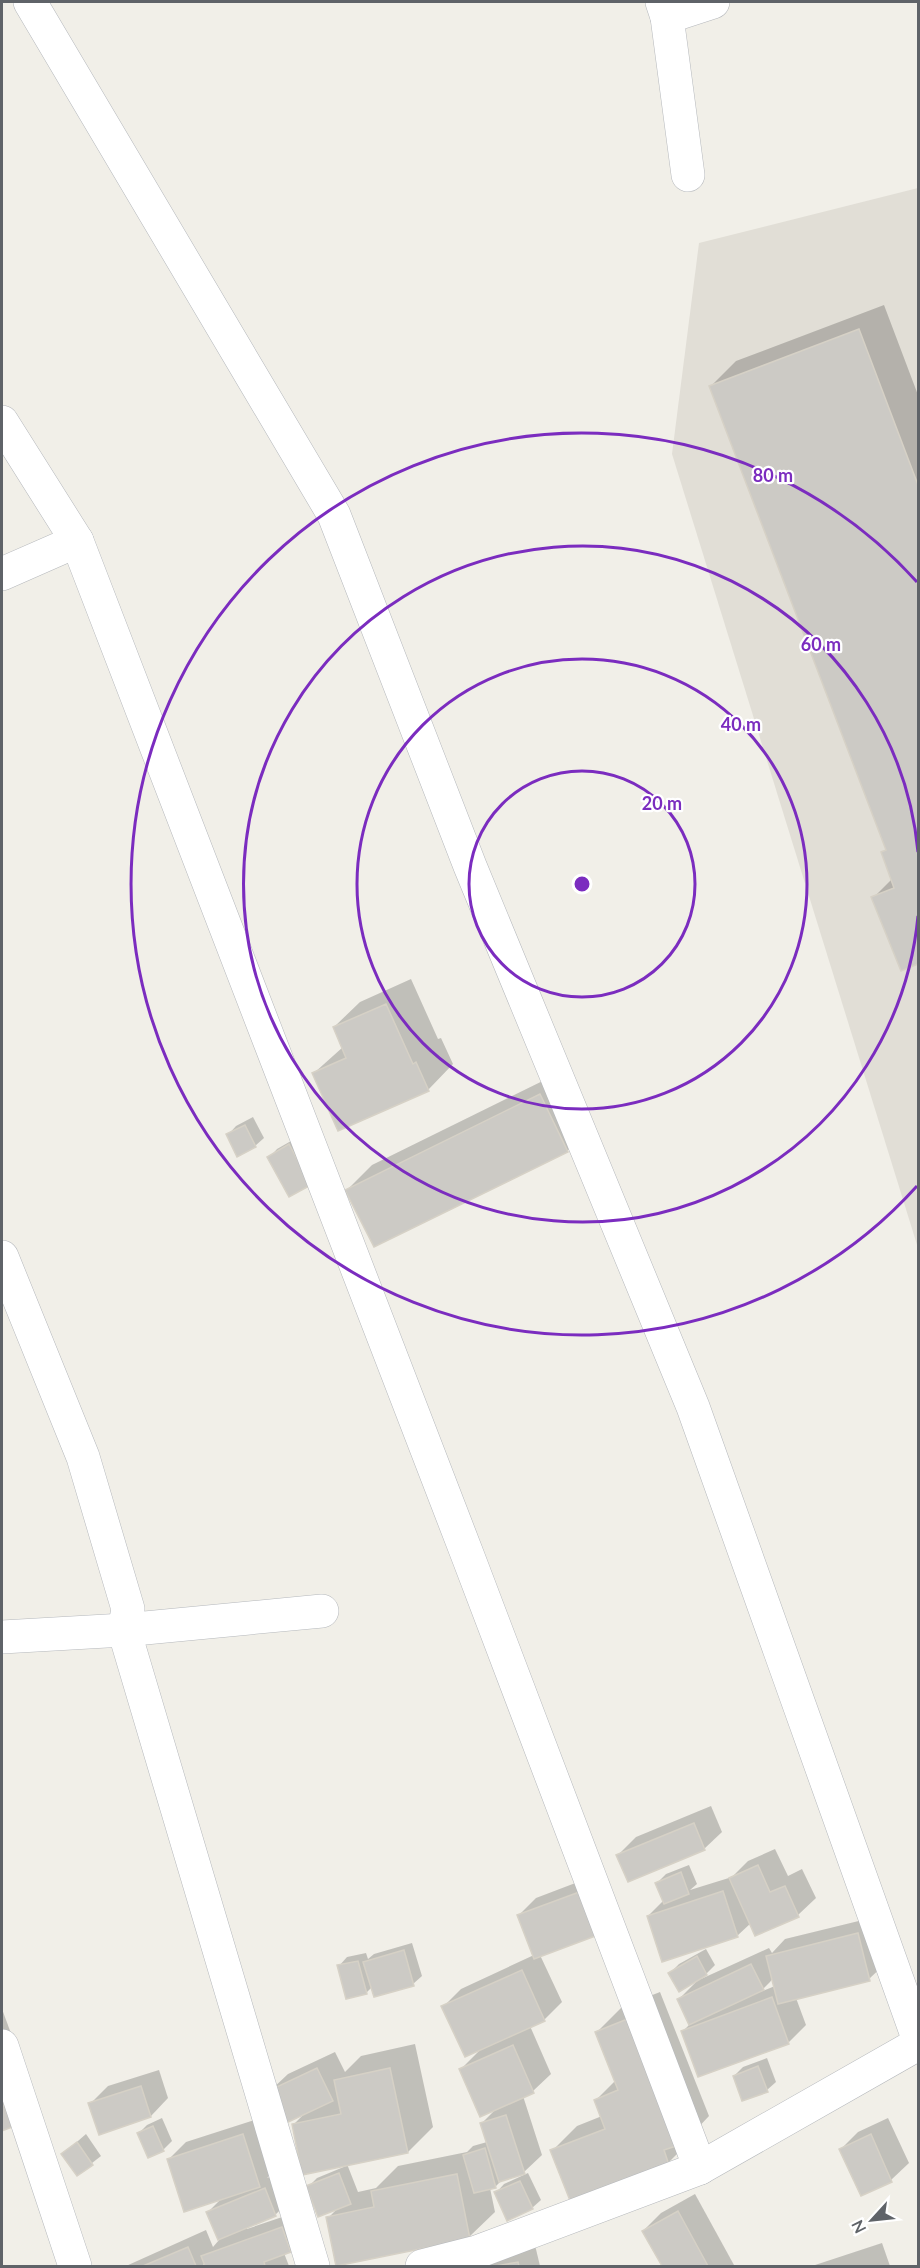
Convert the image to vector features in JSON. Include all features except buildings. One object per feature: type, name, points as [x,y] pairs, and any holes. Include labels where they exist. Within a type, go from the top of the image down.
[{"type":"street","points":[[30,2],[334,515],[470,866],[693,1407],[918,2038]]},
{"type":"street","points":[[688,175],[665,9],[713,2]]},
{"type":"street","points":[[2,422],[77,541],[465,1548],[700,2168]]},
{"type":"street","points":[[2,574],[77,541]]},
{"type":"street","points":[[2,1257],[84,1457],[128,1609],[124,1630],[313,2266]]},
{"type":"street","points":[[2,1637],[124,1630],[322,1611]]},
{"type":"street","points":[[422,2266],[477,2253],[700,2168],[918,2044]]},
{"type":"street","points":[[2,2046],[75,2266]]},
{"type":"shaded area","points":[[918,188],[918,1248],[672,454],[699,243]]}]
